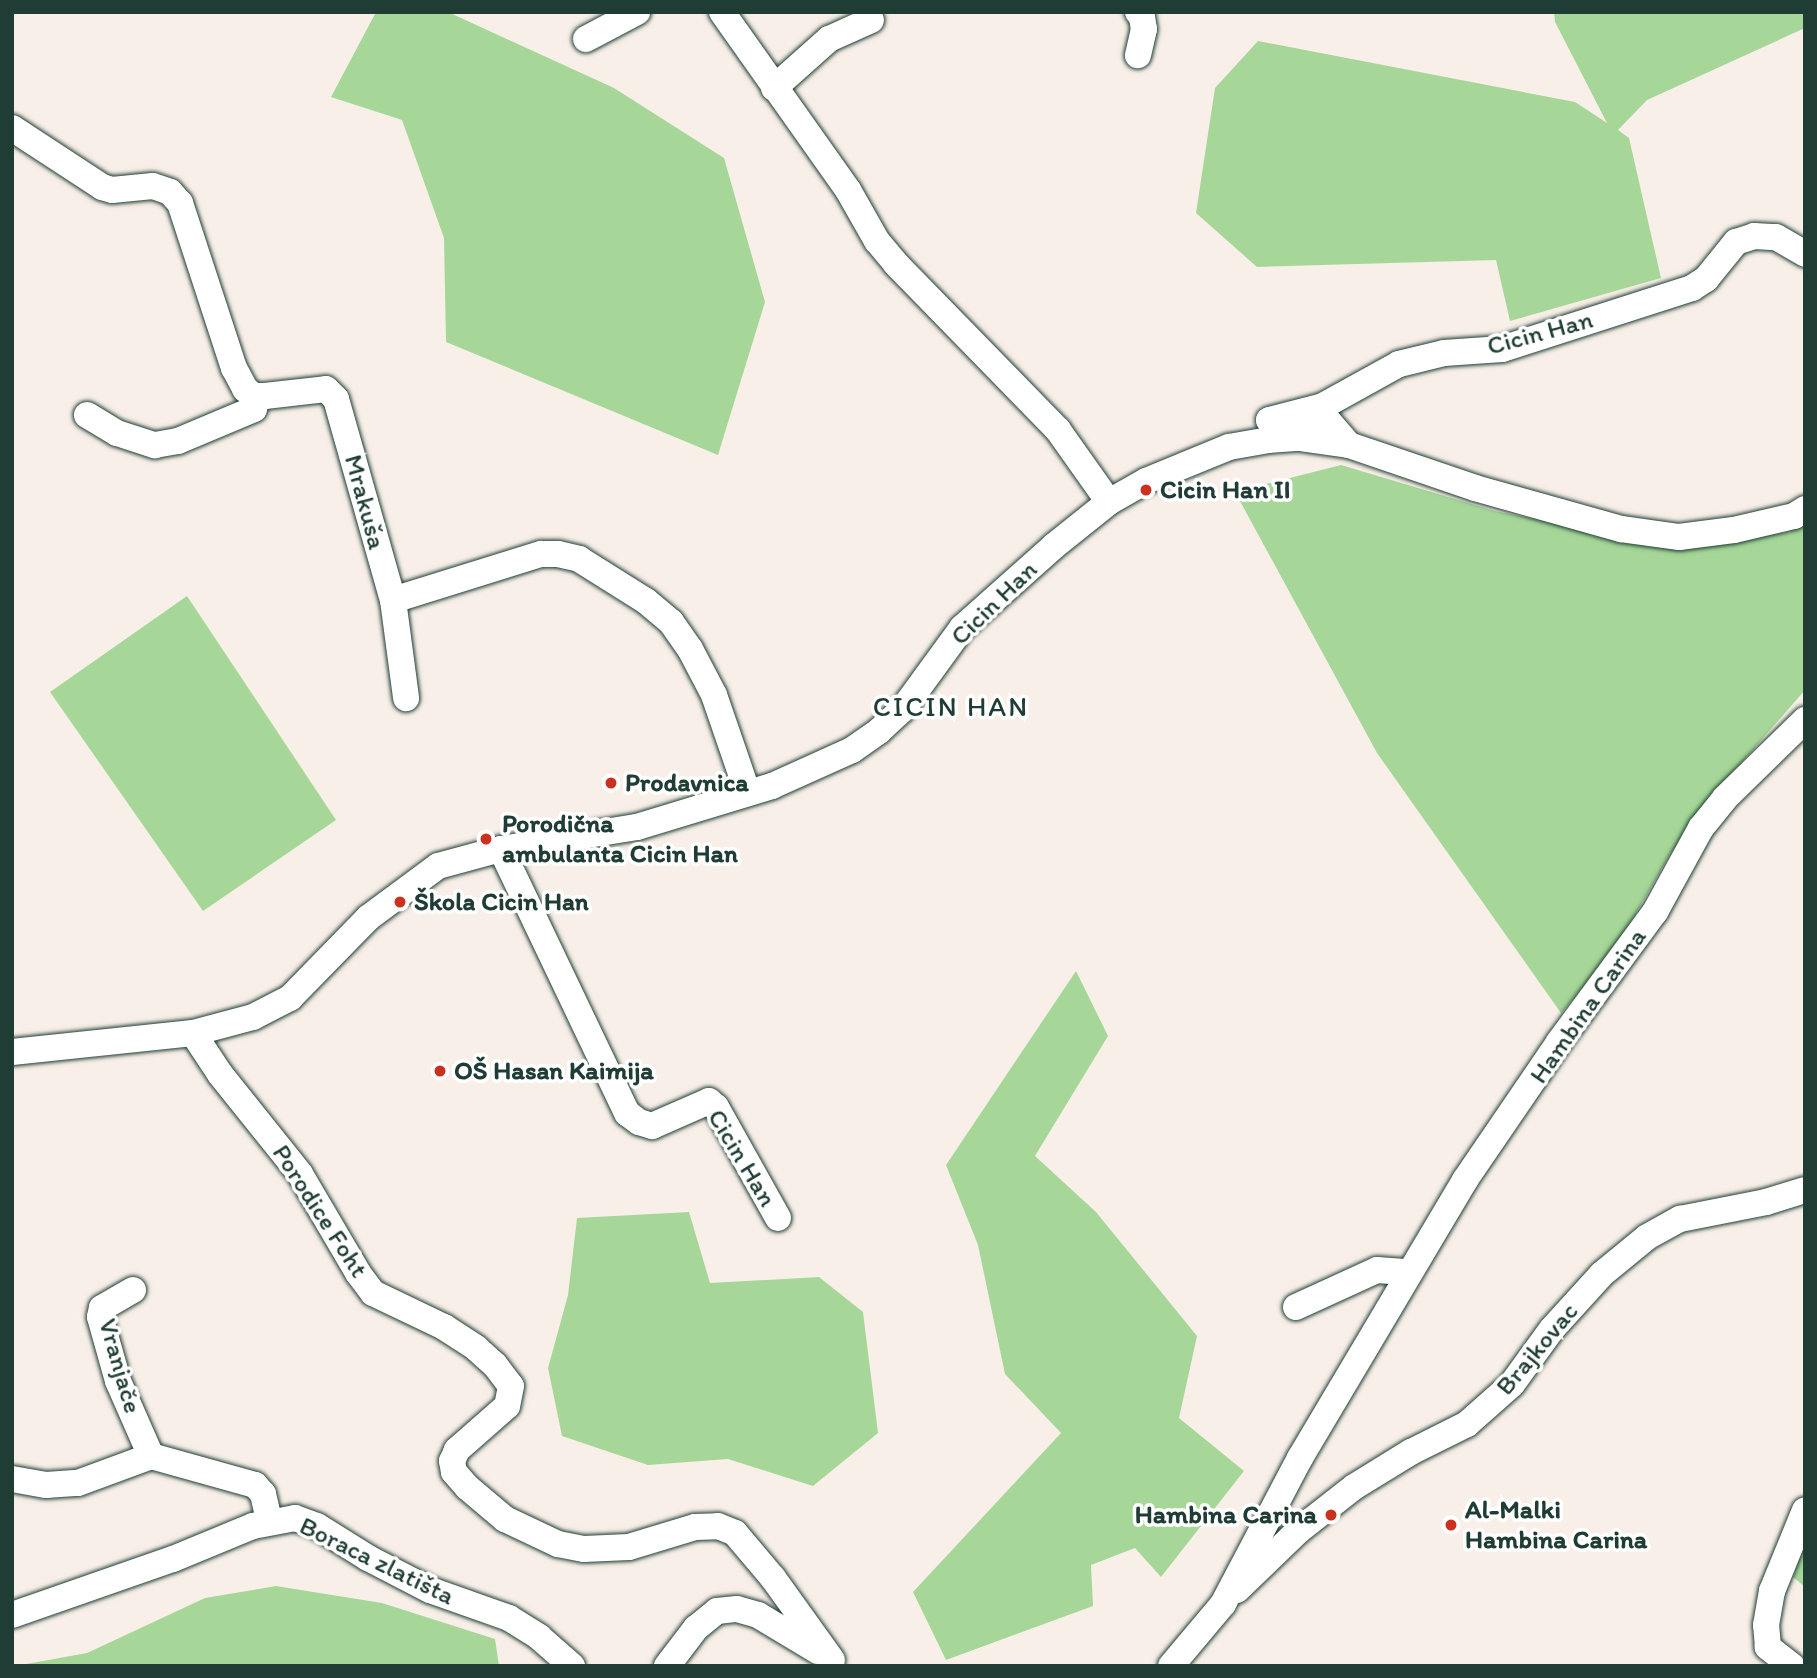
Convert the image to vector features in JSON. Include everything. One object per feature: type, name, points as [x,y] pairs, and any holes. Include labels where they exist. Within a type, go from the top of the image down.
[{"type":"street","points":[[586,39],[637,12]]},
{"type":"street","points":[[722,12],[848,190],[877,241],[896,264],[1058,430],[1109,502]]},
{"type":"street","points":[[1138,12],[1142,17],[1144,29],[1138,55]]},
{"type":"street","points":[[774,89],[829,39],[871,20]]},
{"type":"street","points":[[12,128],[102,187],[112,190],[153,186],[170,192],[180,203],[234,368],[245,389],[257,396],[254,409],[178,441],[156,445],[117,433],[87,415]]},
{"type":"street","name":"Cicin Han","points":[[1349,445],[1329,422],[1272,423],[1269,420],[1323,406],[1399,364],[1444,353],[1502,349],[1692,288],[1706,279],[1736,242],[1745,239],[1776,237],[1805,254]]},
{"type":"street","name":"Mrakuša","points":[[257,396],[314,388],[326,389],[336,399],[393,600]]},
{"type":"street","name":"Cicin Han","points":[[203,1031],[253,1017],[290,998],[368,918],[439,866],[501,849],[637,827],[747,791],[772,786],[852,750],[879,731],[903,709],[962,628],[1054,546],[1109,502],[1146,481],[1229,447],[1267,440],[1299,439],[1349,445],[1475,488],[1644,533],[1679,537],[1734,530],[1794,516],[1805,509]]},
{"type":"street","points":[[406,698],[393,600],[541,554],[558,554],[579,559],[646,601],[671,622],[690,649],[714,695],[747,791]]},
{"type":"street","name":"Hambina Carina","points":[[1171,1666],[1223,1604],[1257,1535],[1408,1272],[1465,1180],[1559,1042],[1655,912],[1701,828],[1725,798],[1805,720]]},
{"type":"street","name":"Cicin Han","points":[[501,849],[627,1113],[639,1122],[652,1126],[709,1101],[716,1107],[778,1218]]},
{"type":"street","points":[[15,1053],[203,1031]]},
{"type":"street","name":"Porodice Foht","points":[[203,1031],[220,1073],[279,1144],[373,1293],[444,1327],[476,1348],[495,1365],[511,1386],[507,1406],[462,1444],[452,1461],[454,1472],[467,1487],[505,1518],[558,1544],[584,1549],[629,1547],[695,1527],[718,1526],[735,1533],[773,1578],[835,1663]]},
{"type":"street","name":"Brajkovac","points":[[1223,1604],[1298,1531],[1354,1487],[1411,1452],[1467,1424],[1513,1384],[1552,1329],[1602,1274],[1647,1237],[1680,1219],[1766,1202],[1805,1190]]},
{"type":"street","points":[[1296,1307],[1377,1270],[1408,1272]]},
{"type":"street","name":"Vranjače","points":[[133,1290],[102,1308],[100,1317],[118,1381],[150,1456]]},
{"type":"street","points":[[12,1479],[46,1485],[78,1483],[150,1456],[255,1485],[263,1494],[269,1521]]},
{"type":"street","points":[[1792,1666],[1768,1647],[1766,1625],[1772,1591],[1805,1510]]},
{"type":"street","name":"Boraca zlatišta","points":[[12,1615],[173,1559],[269,1521],[295,1518],[317,1526],[368,1558],[430,1590],[509,1618],[539,1637],[572,1666]]},
{"type":"street","points":[[667,1666],[696,1628],[717,1611],[737,1609],[758,1615],[789,1631],[835,1663]]},
{"type":"green space","points":[[376,12],[448,12],[614,88],[724,158],[765,302],[718,455],[446,342],[444,238],[402,120],[331,97]]},
{"type":"green space","points":[[1554,12],[1805,12],[1805,28],[1647,100],[1618,130],[1629,138],[1661,278],[1510,321],[1496,260],[1257,267],[1196,213],[1215,88],[1258,41],[1575,102],[1607,123],[1555,22]]},
{"type":"green space","points":[[1341,465],[1495,511],[1663,545],[1733,541],[1789,532],[1805,521],[1805,690],[1708,801],[1669,856],[1613,953],[1561,1013],[1377,753],[1235,492]]},
{"type":"green space","points":[[187,596],[336,820],[203,911],[50,692]]},
{"type":"green space","points":[[1076,971],[1108,1036],[1035,1156],[1096,1212],[1197,1336],[1179,1418],[1244,1471],[1161,1577],[1135,1548],[1091,1565],[1093,1606],[946,1660],[913,1592],[1061,1433],[1005,1374],[978,1245],[946,1165]]},
{"type":"green space","points":[[689,1212],[710,1283],[819,1277],[863,1312],[878,1433],[813,1486],[728,1459],[648,1465],[562,1436],[548,1368],[568,1295],[577,1218]]},
{"type":"green space","points":[[1805,1542],[1805,1587],[1793,1577]]},
{"type":"green space","points":[[276,1586],[382,1603],[495,1639],[499,1666],[15,1666],[87,1653],[205,1598]]},
{"type":"place","name":"Cicin Han II","points":[[1146,490]]},
{"type":"place","name":"Prodavnica","points":[[611,783]]},
{"type":"place","name":"Porodična ambulanta Cicin Han","points":[[486,839]]},
{"type":"place","name":"Škola Cicin Han","points":[[400,902]]},
{"type":"place","name":"OŠ Hasan Kaimija","points":[[440,1071]]},
{"type":"place","name":"Hambina Carina","points":[[1331,1515]]},
{"type":"place","name":"Al-Malki Hambina Carina","points":[[1451,1525]]},
{"type":"district","name":"CICIN HAN","points":[[951,706]]}]
